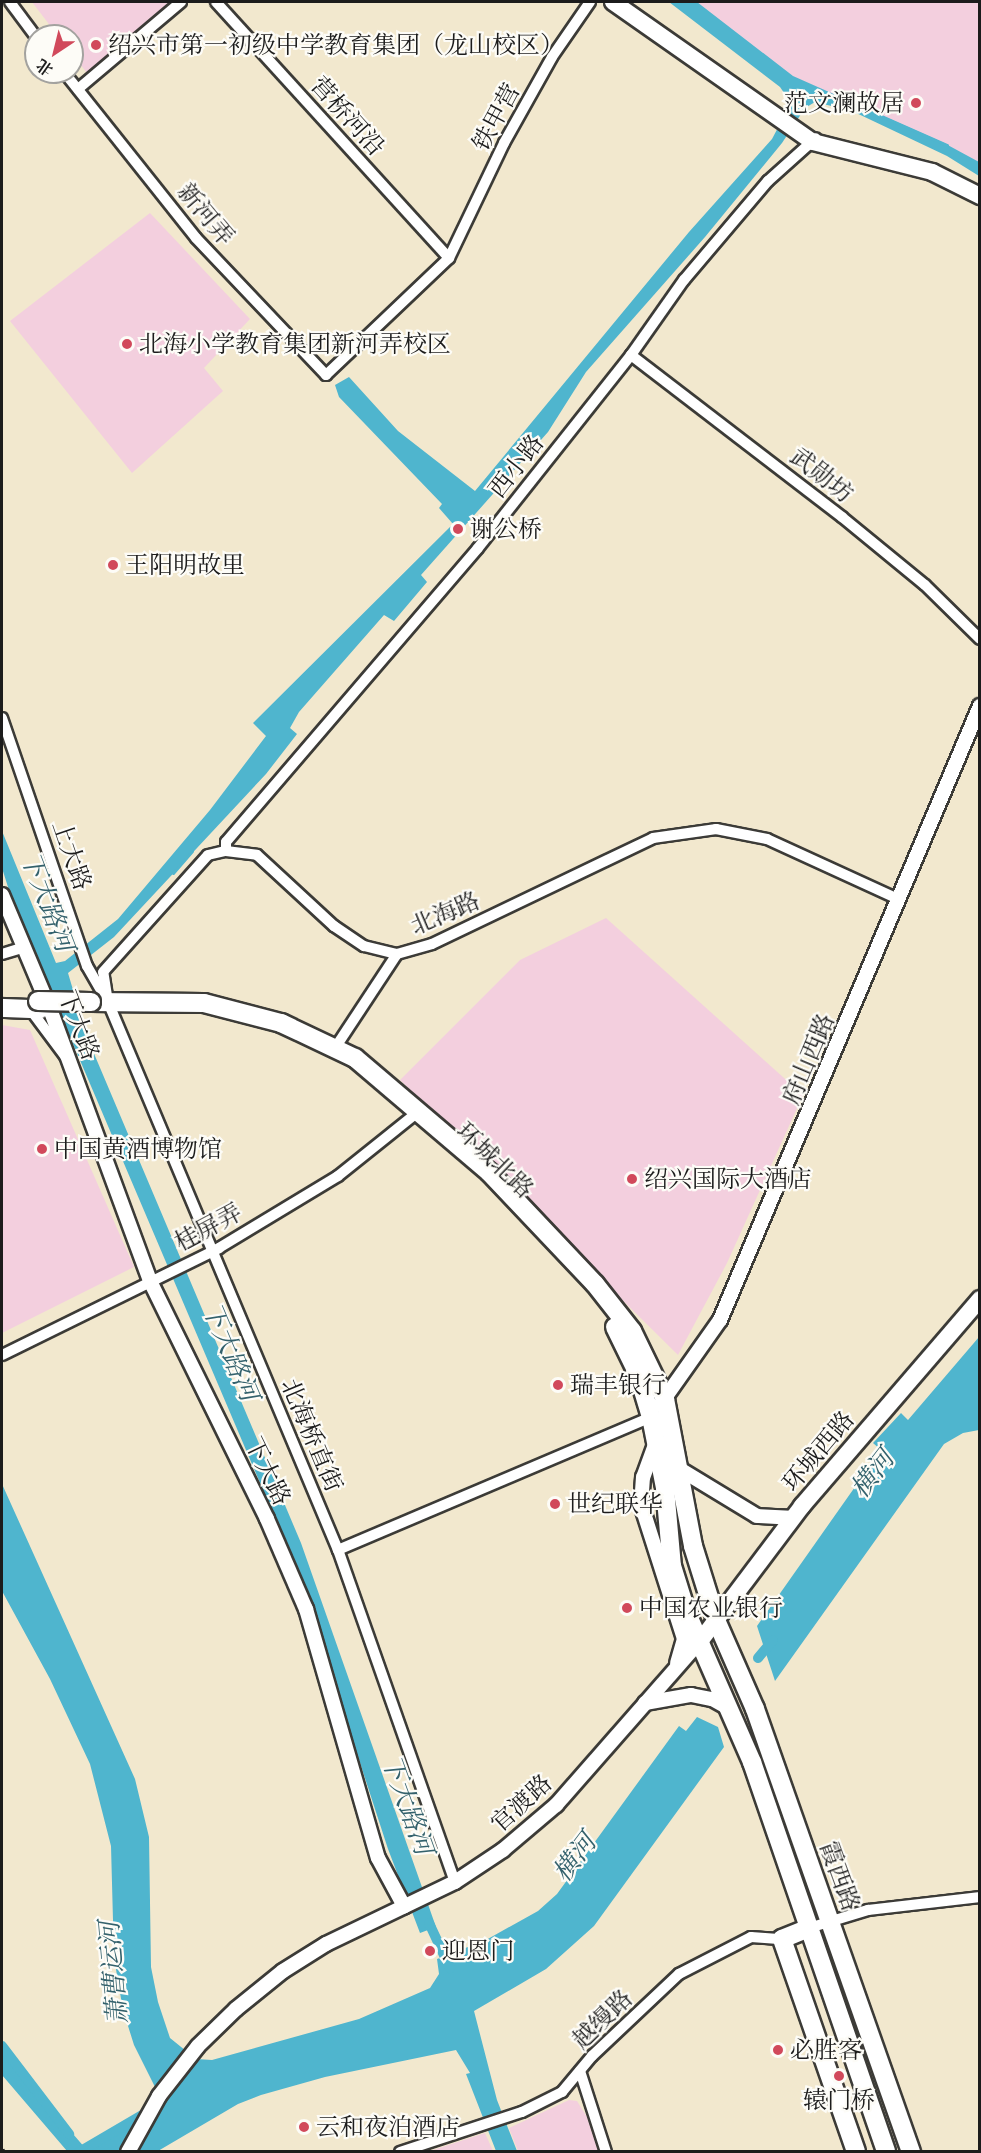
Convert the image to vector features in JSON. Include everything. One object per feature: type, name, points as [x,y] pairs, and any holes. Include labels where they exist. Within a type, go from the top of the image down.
[{"type":"main road","points":[[613,2],[809,135],[932,172],[980,196]]},
{"type":"main road","points":[[627,2],[781,116]]},
{"type":"main road","points":[[809,135],[942,165],[980,186]]},
{"type":"main road","name":"环城北路","points":[[2,1000],[36,1006]]},
{"type":"main road","name":"环城北路","points":[[2,1008],[204,1003],[281,1023],[333,1051],[355,1058],[482,1177],[594,1296],[619,1334],[639,1374],[651,1417],[665,1488],[672,1566],[686,1611],[701,1640]]},
{"type":"main road","name":"环城北路","points":[[416,1114],[489,1172],[595,1284],[632,1331],[665,1399],[693,1546],[716,1620]]},
{"type":"main road","name":"环城西路","points":[[701,1640],[793,1518],[980,1299]]},
{"type":"main road","name":"霞西路","points":[[716,1620],[755,1709],[912,2151]]},
{"type":"main road","name":"霞西路","points":[[701,1640],[740,1733],[886,2151]]},
{"type":"main road","points":[[809,1928],[782,1940],[856,2151]]},
{"type":"street","points":[[10,2],[26,24]]},
{"type":"street","points":[[78,89],[181,2]]},
{"type":"street","name":"营桥河沿","points":[[216,2],[449,258]]},
{"type":"street","name":"铁甲营","points":[[449,258],[504,143],[552,57],[590,2]]},
{"type":"street","name":"新河弄","points":[[74,84],[196,238],[326,375],[449,258]]},
{"type":"street","name":"西小路","points":[[226,850],[226,842],[478,548],[631,355],[684,280],[809,135]]},
{"type":"street","name":"武勋坊","points":[[631,355],[842,517],[925,585],[980,639]]},
{"type":"street","name":"府山西路","points":[[651,1417],[720,1320],[900,900],[980,706]]},
{"type":"street","name":"上大路","points":[[2,718],[101,1006]]},
{"type":"street","name":"北海路","points":[[226,850],[257,855],[334,926],[364,946],[397,954],[432,944],[653,838],[716,829],[767,839],[900,900]]},
{"type":"street","points":[[101,1006],[104,972],[208,855],[226,850]]},
{"type":"street","name":"下大路","points":[[2,895],[69,1060],[150,1281],[267,1519],[306,1609],[378,1858],[404,1906]]},
{"type":"street","points":[[2,954],[22,948]]},
{"type":"street","points":[[333,1051],[397,954]]},
{"type":"street","points":[[36,1006],[69,1060]]},
{"type":"street","name":"北海桥直街","points":[[101,1006],[212,1251],[338,1550],[455,1882]]},
{"type":"street","name":"桂屏弄","points":[[2,1355],[212,1251],[338,1176],[416,1114]]},
{"type":"street","points":[[338,1550],[651,1417]]},
{"type":"street","points":[[656,1442],[643,1477],[641,1504],[684,1639],[675,1670]]},
{"type":"street","points":[[678,1468],[757,1516],[793,1518]]},
{"type":"street","name":"官渡路","points":[[128,2151],[159,2096],[198,2046],[283,1971],[327,1944],[455,1882],[503,1850],[556,1805],[701,1640]]},
{"type":"street","points":[[645,1703],[691,1695],[712,1699],[730,1709]]},
{"type":"street","points":[[809,1928],[868,1910],[980,1897]]},
{"type":"street","name":"越缦路","points":[[400,2151],[415,2149],[451,2134],[522,2112],[562,2092],[580,2071],[679,1974],[751,1937],[782,1940]]},
{"type":"street","points":[[580,2071],[606,2151]]},
{"type":"shaded area","name":"绍兴市第一初级中学教育集团（龙山校区）","points":[[32,2],[172,2],[87,73],[84,69],[84,24],[49,24]]},
{"type":"shaded area","points":[[684,2],[979,2],[979,174],[933,144],[762,64]]},
{"type":"shaded area","name":"北海小学教育集团新河弄校区","points":[[150,213],[250,319],[204,368],[223,391],[132,473],[10,321]]},
{"type":"shaded area","name":"绍兴国际大酒店","points":[[606,918],[803,1095],[727,1263],[678,1355],[400,1080],[520,960]]},
{"type":"shaded area","name":"中国黄酒博物馆","points":[[2,1025],[30,1030],[134,1267],[2,1333]]},
{"type":"shaded area","points":[[569,2100],[577,2101],[587,2117],[598,2151],[518,2151],[509,2128]]},
{"type":"shaded area","points":[[485,2133],[493,2151],[430,2151]]},
{"type":"water","points":[[669,2],[697,2],[793,76],[944,143],[979,162],[979,176],[947,156],[852,111],[815,102],[805,108],[782,143],[705,237],[586,372],[548,432],[421,575],[427,582],[394,621],[384,615],[299,712],[290,728],[297,734],[266,774],[114,937],[68,973],[87,1037],[301,1543],[436,1927],[420,1933],[388,1849],[298,1572],[13,903],[2,868],[2,831],[56,963],[65,961],[118,919],[210,810],[266,736],[253,723],[453,524],[439,508],[442,504],[339,397],[335,385],[349,377],[398,431],[475,491],[689,232],[772,139],[791,103],[780,87]]},
{"type":"water","points":[[979,1337],[979,1430],[963,1433],[944,1444],[775,1681],[757,1626],[881,1450],[873,1443],[901,1413],[908,1420]]},
{"type":"water","points":[[2,1484],[135,1779],[149,1837],[151,1967],[158,2002],[170,2038],[196,2059],[212,2060],[359,2019],[430,1988],[439,1974],[437,1959],[486,1940],[538,1911],[557,1894],[679,1726],[686,1731],[697,1717],[718,1727],[724,1747],[594,1926],[546,1969],[474,2011],[497,2100],[517,2151],[496,2151],[466,2074],[470,2073],[456,2050],[325,2077],[261,2095],[238,2104],[158,2151],[67,2151],[2,2075],[2,2052],[86,2149],[154,2113],[162,2101],[134,2045],[123,2010],[114,1958],[111,1846],[90,1764],[50,1679],[2,1591]]},
{"type":"waterway","points":[[852,103],[947,145]]},
{"type":"waterway","points":[[173,873],[192,851]]},
{"type":"waterway","name":"横河","points":[[758,1658],[773,1640]]},
{"type":"waterway","points":[[429,1923],[450,1968]]},
{"type":"waterway","points":[[2,2046],[69,2134]]},
{"type":"waterway","points":[[79,2152],[151,2110]]},
{"type":"place","name":"绍兴市第一初级中学教育集团（龙山校区）","points":[[96,45]]},
{"type":"place","name":"范文澜故居","points":[[916,103]]},
{"type":"place","name":"北海小学教育集团新河弄校区","points":[[127,344]]},
{"type":"place","name":"谢公桥","points":[[458,529]]},
{"type":"place","name":"王阳明故里","points":[[113,565]]},
{"type":"place","name":"中国黄酒博物馆","points":[[42,1149]]},
{"type":"place","name":"绍兴国际大酒店","points":[[632,1179]]},
{"type":"place","name":"瑞丰银行","points":[[558,1385]]},
{"type":"place","name":"世纪联华","points":[[555,1504]]},
{"type":"place","name":"中国农业银行","points":[[627,1608]]},
{"type":"place","name":"迎恩门","points":[[430,1951]]},
{"type":"place","name":"必胜客","points":[[778,2050]]},
{"type":"place","name":"辕门桥","points":[[839,2076]]},
{"type":"place","name":"云和夜泊酒店","points":[[304,2127]]},
{"type":"water label","name":"下大路河","points":[[47,902]]},
{"type":"water label","name":"下大路河","points":[[230,1352]]},
{"type":"water label","name":"下大路河","points":[[407,1805]]},
{"type":"water label","name":"萧曹运河","points":[[114,1973]]}]
